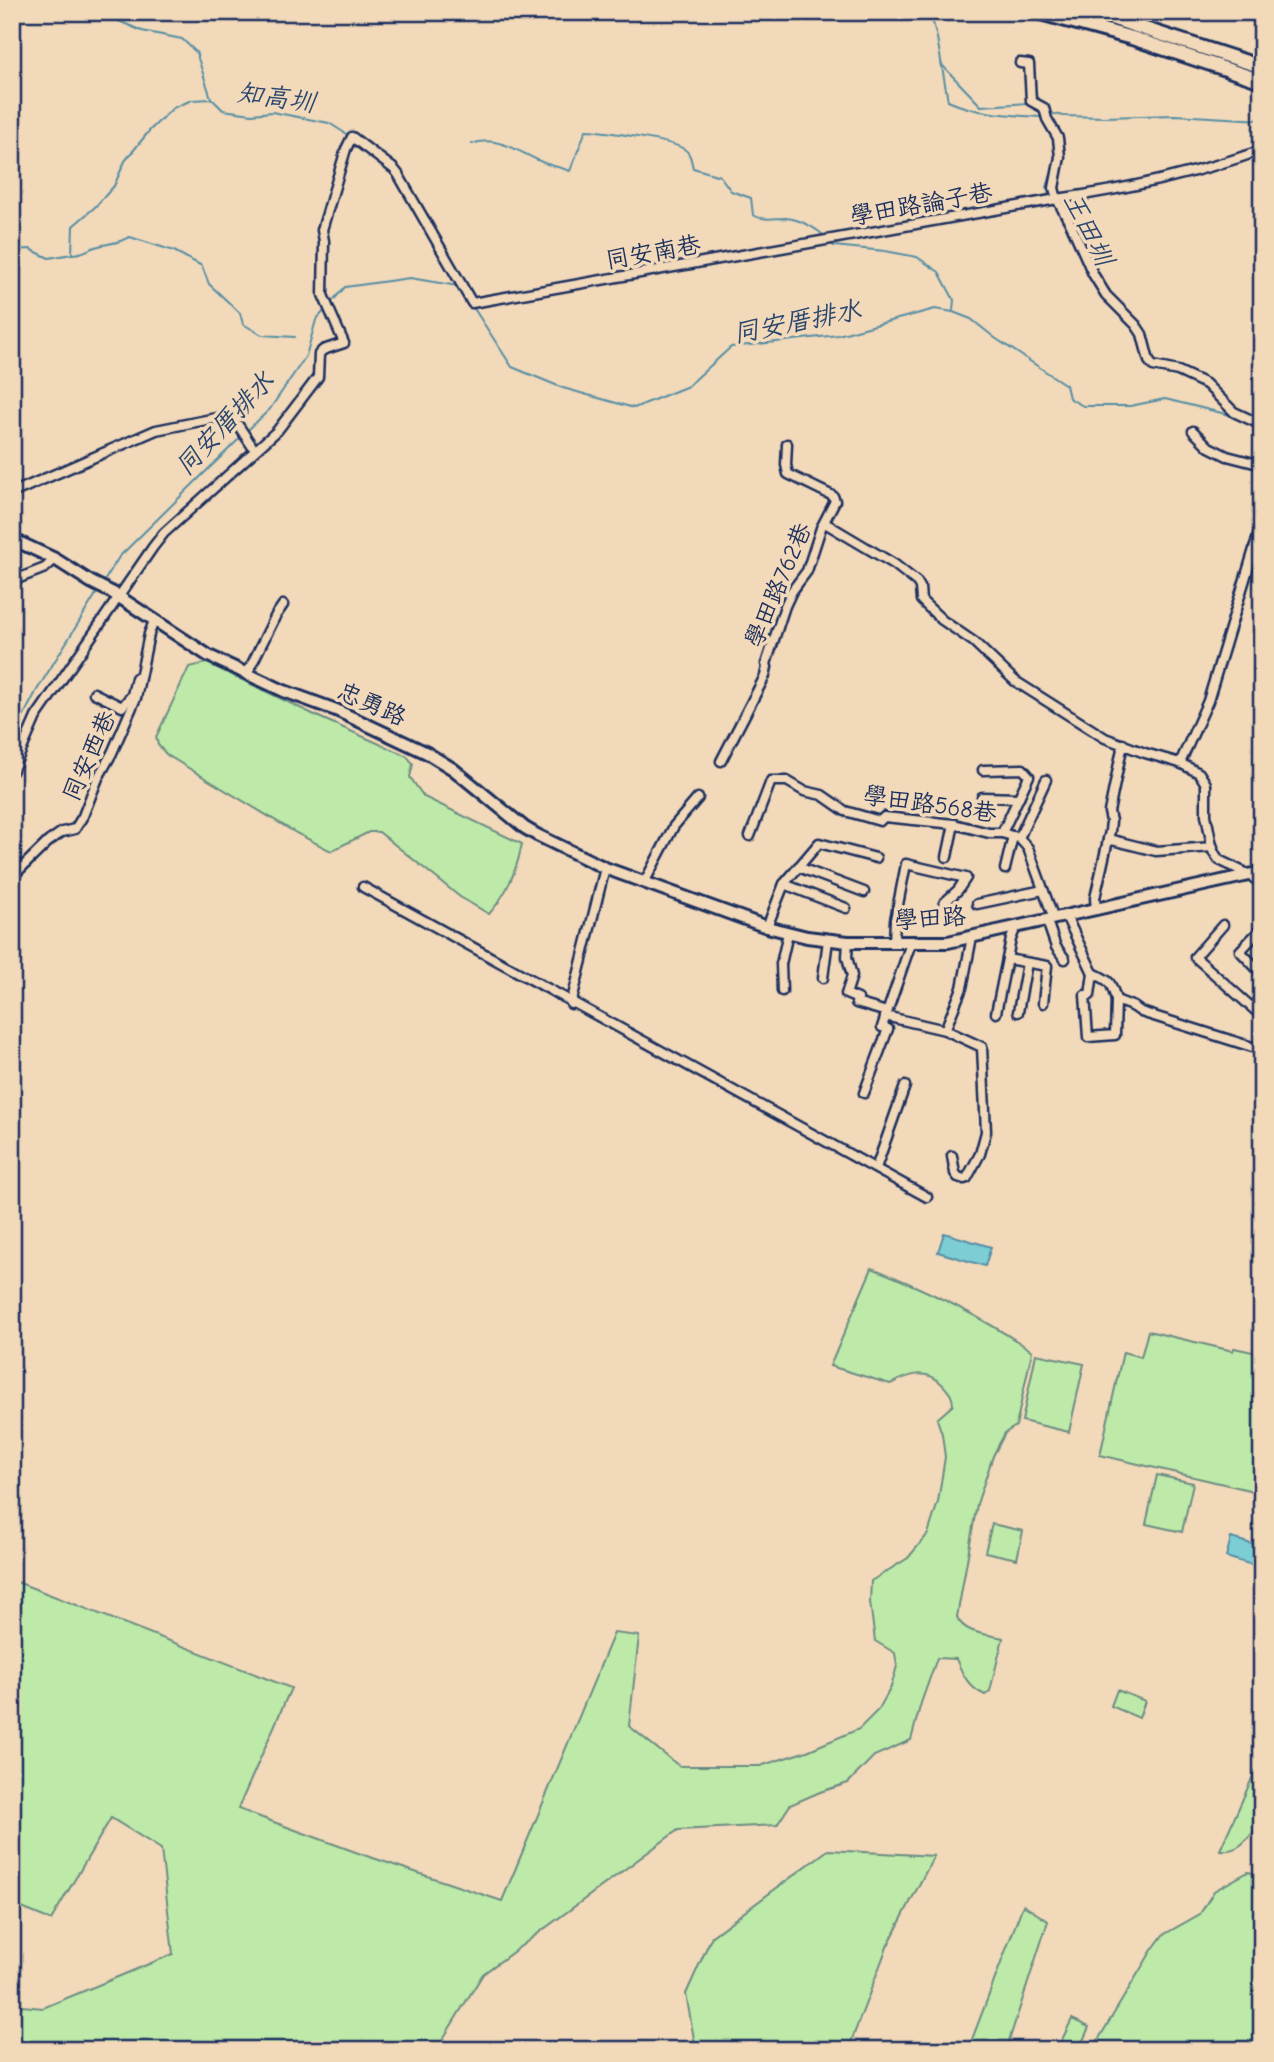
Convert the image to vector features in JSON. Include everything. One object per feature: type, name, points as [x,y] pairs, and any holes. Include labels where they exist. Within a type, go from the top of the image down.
[{"type":"highway","points":[[1037,12],[1132,38],[1262,81]]},
{"type":"highway","points":[[1093,12],[1262,67]]},
{"type":"main road","points":[[12,539],[54,559]]},
{"type":"main road","name":"忠勇路","points":[[54,559],[116,595],[209,656],[415,746],[453,769],[525,828],[605,868]]},
{"type":"main road","name":"學田路","points":[[605,868],[788,933],[848,942],[911,943],[948,942],[1262,872]]},
{"type":"street","points":[[1020,63],[1029,64],[1031,101],[1044,108],[1058,138],[1060,157],[1055,188],[1057,199],[1106,295],[1142,334],[1149,361],[1153,366],[1178,371],[1206,384],[1234,412],[1262,425]]},
{"type":"street","name":"同安南巷","points":[[116,595],[164,534],[235,467],[268,441],[318,377],[319,354],[323,350],[344,344],[323,295],[323,225],[352,137],[398,174],[472,303],[791,247]]},
{"type":"street","name":"學田路論子巷","points":[[791,247],[1122,189],[1215,167],[1262,150]]},
{"type":"street","points":[[12,493],[156,430],[226,416],[234,419],[252,446]]},
{"type":"street","points":[[1193,431],[1209,447],[1227,456],[1262,465]]},
{"type":"street","name":"學田路762巷","points":[[721,761],[765,676],[766,664],[785,606],[807,571],[814,548],[834,506],[833,496],[788,474],[787,444]]},
{"type":"street","points":[[825,523],[894,564],[917,582],[921,600],[926,606],[974,642],[1015,681],[1105,738],[1199,772],[1206,784],[1206,816],[1219,860],[1262,884]]},
{"type":"street","points":[[1180,763],[1208,701],[1262,523]]},
{"type":"street","points":[[12,581],[45,568],[54,559]]},
{"type":"street","points":[[12,772],[36,717],[116,595]]},
{"type":"street","points":[[247,674],[283,605]]},
{"type":"street","name":"同安西巷","points":[[12,877],[49,841],[62,832],[75,829],[83,816],[136,698],[154,621]]},
{"type":"street","points":[[94,693],[122,706],[132,695],[137,671],[143,667]]},
{"type":"street","points":[[1096,909],[1095,898],[1111,821],[1109,812],[1123,744]]},
{"type":"street","points":[[983,771],[1023,769],[1029,776],[1003,833]]},
{"type":"street","name":"學田路568巷","points":[[750,836],[772,781],[787,780],[804,791],[822,796],[845,811],[880,821],[884,817],[954,824],[1016,837],[1028,848],[1043,890],[1056,947],[1065,959]]},
{"type":"street","points":[[1005,869],[1016,837],[1046,780]]},
{"type":"street","points":[[982,797],[1019,798]]},
{"type":"street","points":[[644,884],[674,826],[698,798]]},
{"type":"street","points":[[947,857],[954,824]]},
{"type":"street","points":[[1108,839],[1156,851],[1213,847]]},
{"type":"street","points":[[767,927],[784,884],[819,843],[876,859]]},
{"type":"street","points":[[894,942],[895,920],[906,864],[966,878],[944,903]]},
{"type":"street","points":[[798,867],[864,892]]},
{"type":"street","points":[[571,1004],[605,868]]},
{"type":"street","points":[[784,884],[846,908]]},
{"type":"street","points":[[363,887],[571,1004],[927,1197]]},
{"type":"street","points":[[977,904],[1043,890]]},
{"type":"street","points":[[1066,916],[1093,973],[1090,995],[1085,995],[1088,1037],[1115,1035],[1116,1000],[1112,984],[1093,973]]},
{"type":"street","points":[[1223,925],[1195,957],[1256,1012],[1262,1005]]},
{"type":"street","points":[[996,1013],[1016,927]]},
{"type":"street","points":[[1262,928],[1240,951],[1262,974]]},
{"type":"street","points":[[782,991],[780,964],[788,933]]},
{"type":"street","points":[[945,1030],[962,988],[972,937]]},
{"type":"street","points":[[823,978],[828,940]]},
{"type":"street","points":[[848,942],[847,957],[852,976],[846,994],[858,999],[856,1003],[945,1030],[981,1045],[985,1136],[980,1154],[967,1178],[958,1177],[952,1156]]},
{"type":"street","points":[[864,1093],[888,1029],[882,1027],[911,943]]},
{"type":"street","points":[[1007,959],[1048,966],[1043,1003]]},
{"type":"street","points":[[1018,1012],[1027,963]]},
{"type":"street","points":[[1116,1000],[1141,1012],[1262,1050]]},
{"type":"street","points":[[876,1168],[905,1086]]},
{"type":"green space","points":[[207,663],[407,756],[413,764],[410,777],[424,797],[522,844],[510,881],[489,914],[460,897],[379,832],[369,832],[331,851],[296,833],[167,755],[158,745],[156,737],[189,667]]},
{"type":"green space","points":[[872,1268],[954,1305],[1032,1351],[1016,1426],[1005,1433],[993,1456],[977,1504],[957,1617],[960,1623],[970,1630],[1003,1638],[990,1691],[985,1695],[974,1688],[956,1659],[937,1658],[911,1740],[874,1756],[848,1783],[790,1805],[777,1825],[678,1830],[483,1974],[441,2042],[423,2050],[12,2050],[12,2005],[43,2008],[173,1954],[161,1849],[111,1818],[51,1920],[12,1904],[12,1580],[291,1688],[238,1809],[502,1901],[614,1633],[639,1636],[629,1726],[679,1766],[760,1766],[807,1751],[859,1729],[879,1709],[891,1687],[897,1666],[895,1653],[875,1641],[870,1602],[871,1581],[908,1558],[928,1534],[938,1502],[945,1457],[937,1419],[953,1405],[943,1385],[937,1379],[924,1374],[890,1384],[830,1366]]},
{"type":"green space","points":[[1148,1331],[1233,1351],[1234,1348],[1262,1354],[1262,1493],[1100,1455],[1123,1352],[1141,1357]]},
{"type":"green space","points":[[1036,1354],[1084,1364],[1069,1432],[1022,1421]]},
{"type":"green space","points":[[1157,1475],[1193,1483],[1182,1532],[1146,1524]]},
{"type":"green space","points":[[992,1524],[1023,1531],[1017,1559],[985,1552]]},
{"type":"green space","points":[[1117,1690],[1145,1701],[1139,1718],[1111,1706]]},
{"type":"green space","points":[[1262,1756],[1262,1822],[1239,1846],[1220,1850]]},
{"type":"green space","points":[[828,1850],[934,1856],[887,1947],[848,2050],[696,2050],[686,1994],[712,1936]]},
{"type":"green space","points":[[1248,1872],[1262,1875],[1262,2050],[1092,2050],[1163,1935],[1200,1914],[1214,1891]]},
{"type":"green space","points":[[1023,1905],[1048,1921],[1006,2050],[968,2050]]},
{"type":"green space","points":[[1072,2019],[1089,2027],[1079,2050],[1057,2050]]},
{"type":"water","points":[[944,1233],[991,1247],[985,1266],[938,1252]]},
{"type":"water","points":[[1231,1538],[1262,1547],[1262,1568],[1226,1557]]},
{"type":"waterway","points":[[86,12],[105,15],[142,31],[182,39],[196,52],[211,98]]},
{"type":"waterway","name":"王田圳","points":[[909,12],[931,15],[948,101],[982,111],[1040,117],[1044,121]]},
{"type":"waterway","points":[[941,64],[981,106],[1030,103]]},
{"type":"waterway","name":"知高圳","points":[[12,250],[30,249],[49,258],[72,254],[73,226],[114,186],[125,161],[150,130],[173,108],[192,100],[212,99],[223,110],[252,114],[272,112],[329,123],[348,135]]},
{"type":"waterway","points":[[1050,113],[1064,116],[1175,115],[1262,120]]},
{"type":"waterway","points":[[472,144],[491,141],[500,143],[544,163],[570,171],[586,130],[666,143],[686,151],[693,168],[720,176],[731,191],[751,198],[753,215],[765,219],[796,220],[826,238]]},
{"type":"waterway","name":"王田圳","points":[[1050,132],[1054,143]]},
{"type":"waterway","name":"王田圳","points":[[1049,196],[1047,187],[1055,162]]},
{"type":"waterway","points":[[72,254],[130,237],[174,251],[202,266],[209,284],[240,313],[243,324],[262,335],[295,337]]},
{"type":"waterway","points":[[830,242],[834,246],[917,257],[939,272],[954,300],[953,310]]},
{"type":"waterway","name":"同安厝排水","points":[[329,305],[345,287],[410,278],[458,286]]},
{"type":"waterway","name":"王田圳","points":[[1103,297],[1128,322]]},
{"type":"waterway","name":"同安厝排水","points":[[473,307],[512,367],[563,388],[634,408],[688,386],[731,347],[838,335],[935,309],[971,319],[1066,385],[1069,398],[1083,406],[1130,406],[1165,399],[1230,415],[1262,431]]},
{"type":"waterway","name":"同安厝排水","points":[[247,431],[270,409],[306,356],[316,320],[326,309]]},
{"type":"waterway","name":"王田圳","points":[[1174,374],[1185,379]]},
{"type":"waterway","name":"同安厝排水","points":[[103,583],[119,557],[243,435]]},
{"type":"waterway","name":"同安厝排水","points":[[12,738],[37,690],[98,591]]}]
